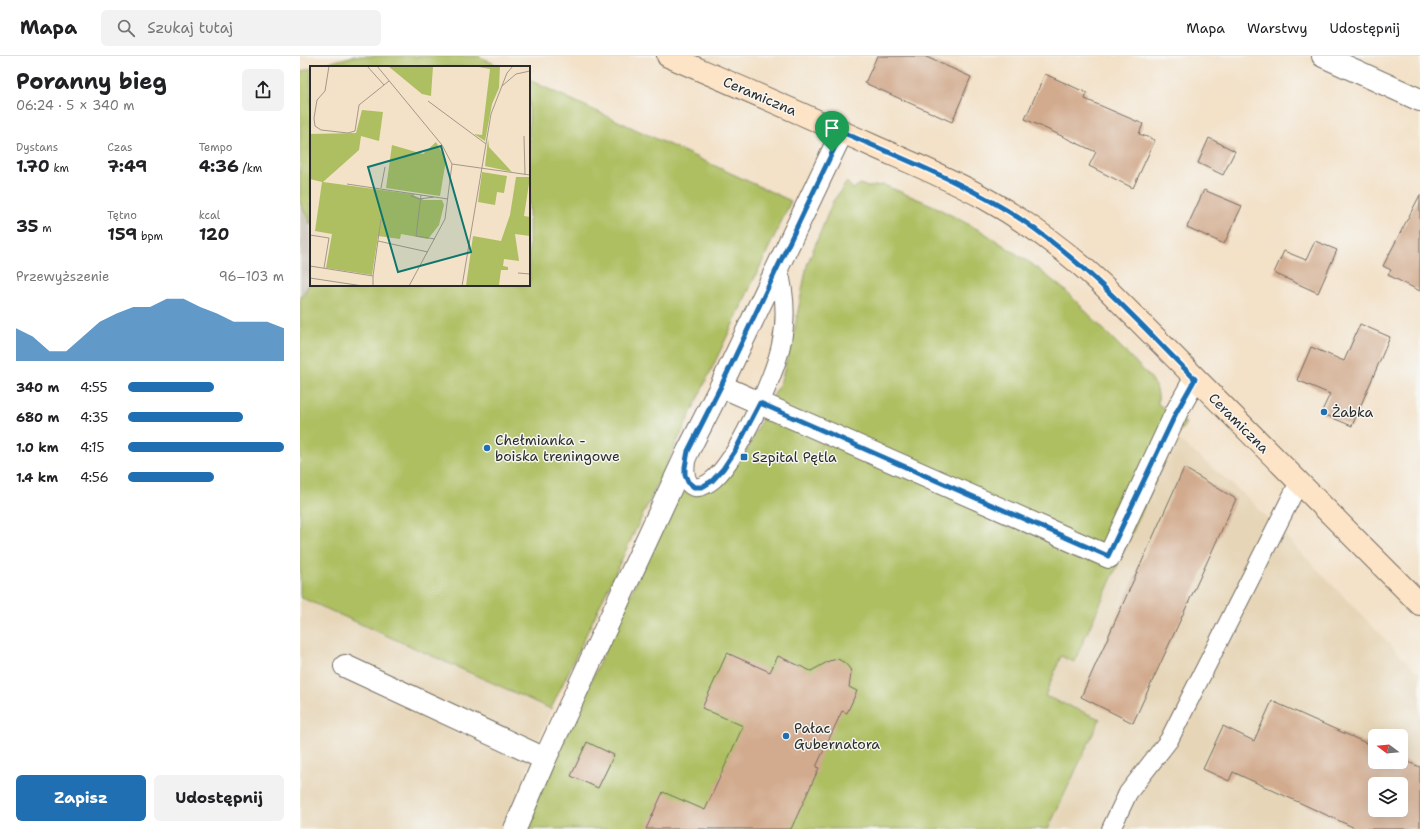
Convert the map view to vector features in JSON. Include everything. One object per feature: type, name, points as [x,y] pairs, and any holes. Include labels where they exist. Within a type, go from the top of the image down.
[{"type":"street","name":"Ceramiczna","points":[[668,56],[842,132],[986,198],[1021,220],[1054,244],[1085,269],[1420,604]]},
{"type":"street","points":[[1323,56],[1420,100]]},
{"type":"street","points":[[515,829],[544,759],[688,451],[721,386],[842,132]]},
{"type":"street","points":[[721,386],[1108,556],[1177,411],[1195,379]]},
{"type":"street","points":[[345,666],[544,759]]},
{"type":"lane","points":[[688,451],[685,475],[688,482],[694,487],[702,487],[712,481],[723,469],[735,451],[760,403],[776,363],[781,345],[784,298],[778,266]]},
{"type":"lane","points":[[1111,829],[1128,793],[1169,740],[1298,482]]},
{"type":"shaded area","points":[[300,203],[310,223],[310,284],[300,299]]},
{"type":"shaded area","points":[[1142,409],[1247,497],[1413,668],[1420,673],[1420,829],[524,829]]},
{"type":"shaded area","points":[[300,597],[551,709],[504,829],[300,829]]},
{"type":"green space","points":[[354,56],[478,56],[499,66],[317,66]]},
{"type":"green space","points":[[310,68],[310,223],[300,203],[300,72]]},
{"type":"green space","name":"Chełmianka - boiska treningowe","points":[[530,80],[791,201],[551,709],[300,597],[300,299],[310,284],[310,286],[530,286]]},
{"type":"green space","points":[[847,182],[853,189],[860,184],[868,187],[884,185],[932,205],[983,232],[1032,264],[1066,291],[1151,378],[1157,390],[1158,404],[1186,423],[1173,442],[1074,662],[1061,656],[1045,696],[1100,719],[1048,829],[524,829],[679,487],[724,481],[745,454],[782,378],[793,336],[807,265],[833,201]]},
{"type":"building","points":[[877,56],[924,56],[971,77],[952,122],[865,83]]},
{"type":"building","points":[[1045,74],[1087,93],[1085,99],[1143,124],[1139,134],[1155,140],[1133,188],[1089,166],[1096,152],[1025,119]]},
{"type":"building","points":[[1209,138],[1235,151],[1223,175],[1198,163]]},
{"type":"building","points":[[1204,190],[1242,206],[1224,244],[1187,227]]},
{"type":"building","points":[[1420,195],[1420,291],[1388,275],[1391,270],[1383,266]]},
{"type":"building","points":[[1315,241],[1337,250],[1318,293],[1274,273],[1284,251],[1306,260]]},
{"type":"building","points":[[1360,324],[1390,337],[1352,426],[1321,413],[1330,394],[1297,380],[1311,347],[1344,361]]},
{"type":"building","points":[[1184,468],[1236,499],[1133,723],[1081,697]]},
{"type":"building","name":"Pałac Gubernatora","points":[[727,653],[770,672],[778,656],[811,671],[829,661],[838,659],[845,663],[850,669],[851,674],[849,687],[857,691],[847,713],[842,711],[816,767],[819,768],[791,829],[646,829],[663,792],[705,810],[743,726],[702,708]]},
{"type":"building","points":[[1272,701],[1368,744],[1368,769],[1408,769],[1408,762],[1420,767],[1420,829],[1357,829],[1233,772],[1229,781],[1203,769],[1223,726],[1254,741]]},
{"type":"building","points":[[587,742],[614,755],[598,788],[571,776]]},
{"type":"place","name":"Żabka","points":[[1324,412]]},
{"type":"place","name":"Chełmianka - boiska treningowe","points":[[487,448]]},
{"type":"place","name":"Szpital Pętla","points":[[744,457]]},
{"type":"place","name":"Pałac Gubernatora","points":[[786,736]]},
{"type":"route","points":[[842,132],[986,198],[1021,220],[1080,265],[1105,287],[1195,379],[1177,411],[1108,556],[760,403],[735,451],[723,469],[712,481],[702,487],[694,487],[688,482],[685,475],[685,467],[688,451],[721,386],[832,152],[842,132]]}]
